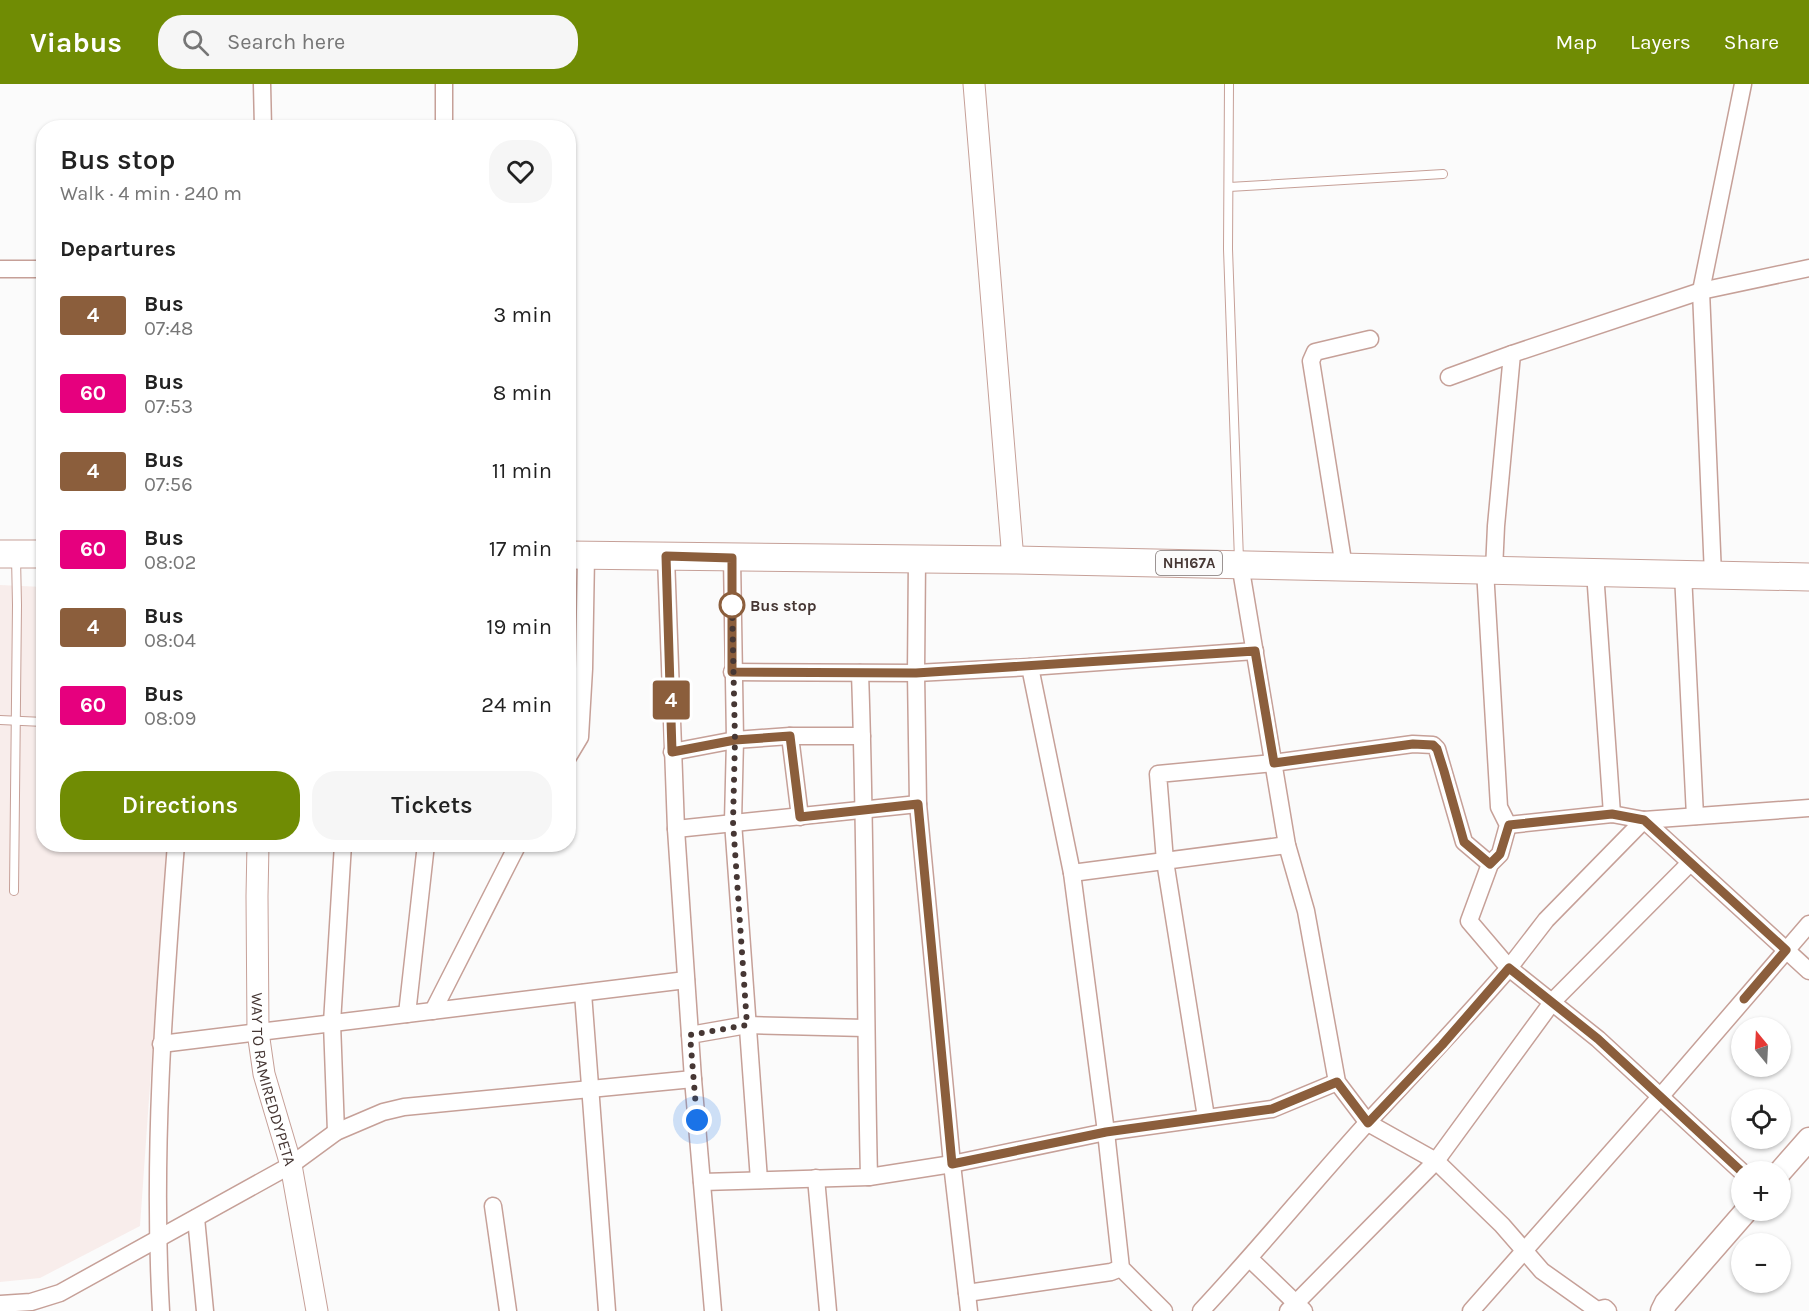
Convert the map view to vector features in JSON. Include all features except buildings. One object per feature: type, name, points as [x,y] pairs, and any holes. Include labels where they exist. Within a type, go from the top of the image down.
[{"type":"highway","points":[[8,554],[36,554]]},
{"type":"highway","name":"NH167A","points":[[577,556],[1013,560],[1809,577]]},
{"type":"main road","points":[[1790,1161],[1809,1139]]},
{"type":"main road","points":[[1662,1309],[1738,1221]]},
{"type":"street","points":[[262,84],[263,120]]},
{"type":"street","points":[[444,84],[444,120]]},
{"type":"street","points":[[974,84],[1013,560]]},
{"type":"street","points":[[1713,575],[1701,291],[1743,84]]},
{"type":"street","points":[[0,269],[36,268]]},
{"type":"street","points":[[1449,377],[1701,291],[1809,268]]},
{"type":"street","points":[[1344,567],[1311,361],[1315,352],[1370,339]]},
{"type":"street","points":[[1512,354],[1496,526],[1489,570],[1499,807],[1509,825],[1500,854],[1490,864],[1469,921],[1509,968],[1598,1039],[1731,1162]]},
{"type":"street","points":[[576,744],[580,737],[576,669],[577,556]]},
{"type":"street","points":[[666,556],[676,829],[693,1079],[713,1311]]},
{"type":"street","points":[[732,558],[732,672],[735,740],[733,822],[759,1180]]},
{"type":"street","points":[[917,559],[918,804],[952,1164],[969,1311]]},
{"type":"street","points":[[1239,564],[1287,845],[1306,911],[1337,1082],[1368,1123],[1436,1161],[1502,1225],[1542,1271],[1597,1310],[1605,1308],[1608,1311]]},
{"type":"street","points":[[1595,572],[1612,814]]},
{"type":"street","points":[[1683,574],[1695,816]]},
{"type":"street","points":[[732,672],[916,673],[1255,651]]},
{"type":"street","points":[[1030,667],[1072,873],[1106,1132],[1121,1268],[1164,1311]]},
{"type":"street","points":[[860,673],[865,811],[865,1028],[869,1177]]},
{"type":"street","points":[[672,752],[735,740],[790,736],[862,736]]},
{"type":"street","points":[[790,736],[800,817]]},
{"type":"street","points":[[1206,1117],[1165,861],[1158,774],[1274,763],[1413,744],[1433,745],[1437,749],[1464,842],[1490,864]]},
{"type":"street","points":[[676,829],[918,804]]},
{"type":"street","points":[[1509,825],[1612,814],[1644,820],[1809,808]]},
{"type":"street","points":[[1644,820],[1809,971]]},
{"type":"street","points":[[1201,1311],[1250,1259],[1368,1123],[1442,1045],[1509,968],[1546,920],[1644,820]]},
{"type":"street","points":[[1072,873],[1287,845]]},
{"type":"street","points":[[162,1311],[157,1239],[161,1044],[175,852]]},
{"type":"street","name":"WAY TO RAMIREDDYPETA","points":[[258,852],[258,1032],[264,1074],[291,1165],[317,1311]]},
{"type":"street","points":[[336,1131],[332,1023],[343,852]]},
{"type":"street","points":[[407,1014],[425,852]]},
{"type":"street","points":[[433,1011],[514,852]]},
{"type":"street","points":[[1250,1259],[1296,1308],[1436,1161],[1552,1002],[1690,863]]},
{"type":"street","points":[[1471,1311],[1809,924]]},
{"type":"street","points":[[161,1044],[687,980]]},
{"type":"street","points":[[583,993],[607,1311]]},
{"type":"street","points":[[690,1035],[747,1025],[865,1028]]},
{"type":"street","points":[[0,1304],[48,1305],[60,1293],[291,1165],[336,1131],[383,1112],[404,1107],[693,1079]]},
{"type":"street","points":[[702,1182],[869,1177],[952,1164],[1106,1132],[1272,1109],[1337,1082]]},
{"type":"street","points":[[816,1178],[828,1311]]},
{"type":"street","points":[[493,1206],[508,1311]]},
{"type":"street","points":[[196,1218],[205,1311]]},
{"type":"street","points":[[967,1293],[1111,1272],[1121,1268]]},
{"type":"lane","points":[[1229,84],[1229,261],[1239,564]]},
{"type":"lane","points":[[1228,187],[1443,174]]},
{"type":"lane","points":[[8,554],[15,720],[14,891]]},
{"type":"lane","points":[[0,720],[36,721]]},
{"type":"shaded area","points":[[0,585],[36,587],[36,852],[167,852],[140,1226],[40,1278],[0,1282]]},
{"type":"bus line","name":"4","points":[[1731,1162],[1598,1039],[1509,968],[1442,1045],[1368,1123],[1337,1082],[1272,1109],[1106,1132],[952,1164],[918,804],[800,817],[790,736],[735,740],[672,752],[666,556],[732,558],[732,672],[916,673],[1255,651],[1274,763],[1413,744],[1433,745],[1437,749],[1464,842],[1490,864],[1500,854],[1509,825],[1612,814],[1644,820],[1786,950],[1744,999]]},
{"type":"place","name":"Bus stop","points":[[732,605]]},
{"type":"route","points":[[697,1120],[690,1035],[747,1025],[733,822],[735,740],[732,605]]}]
